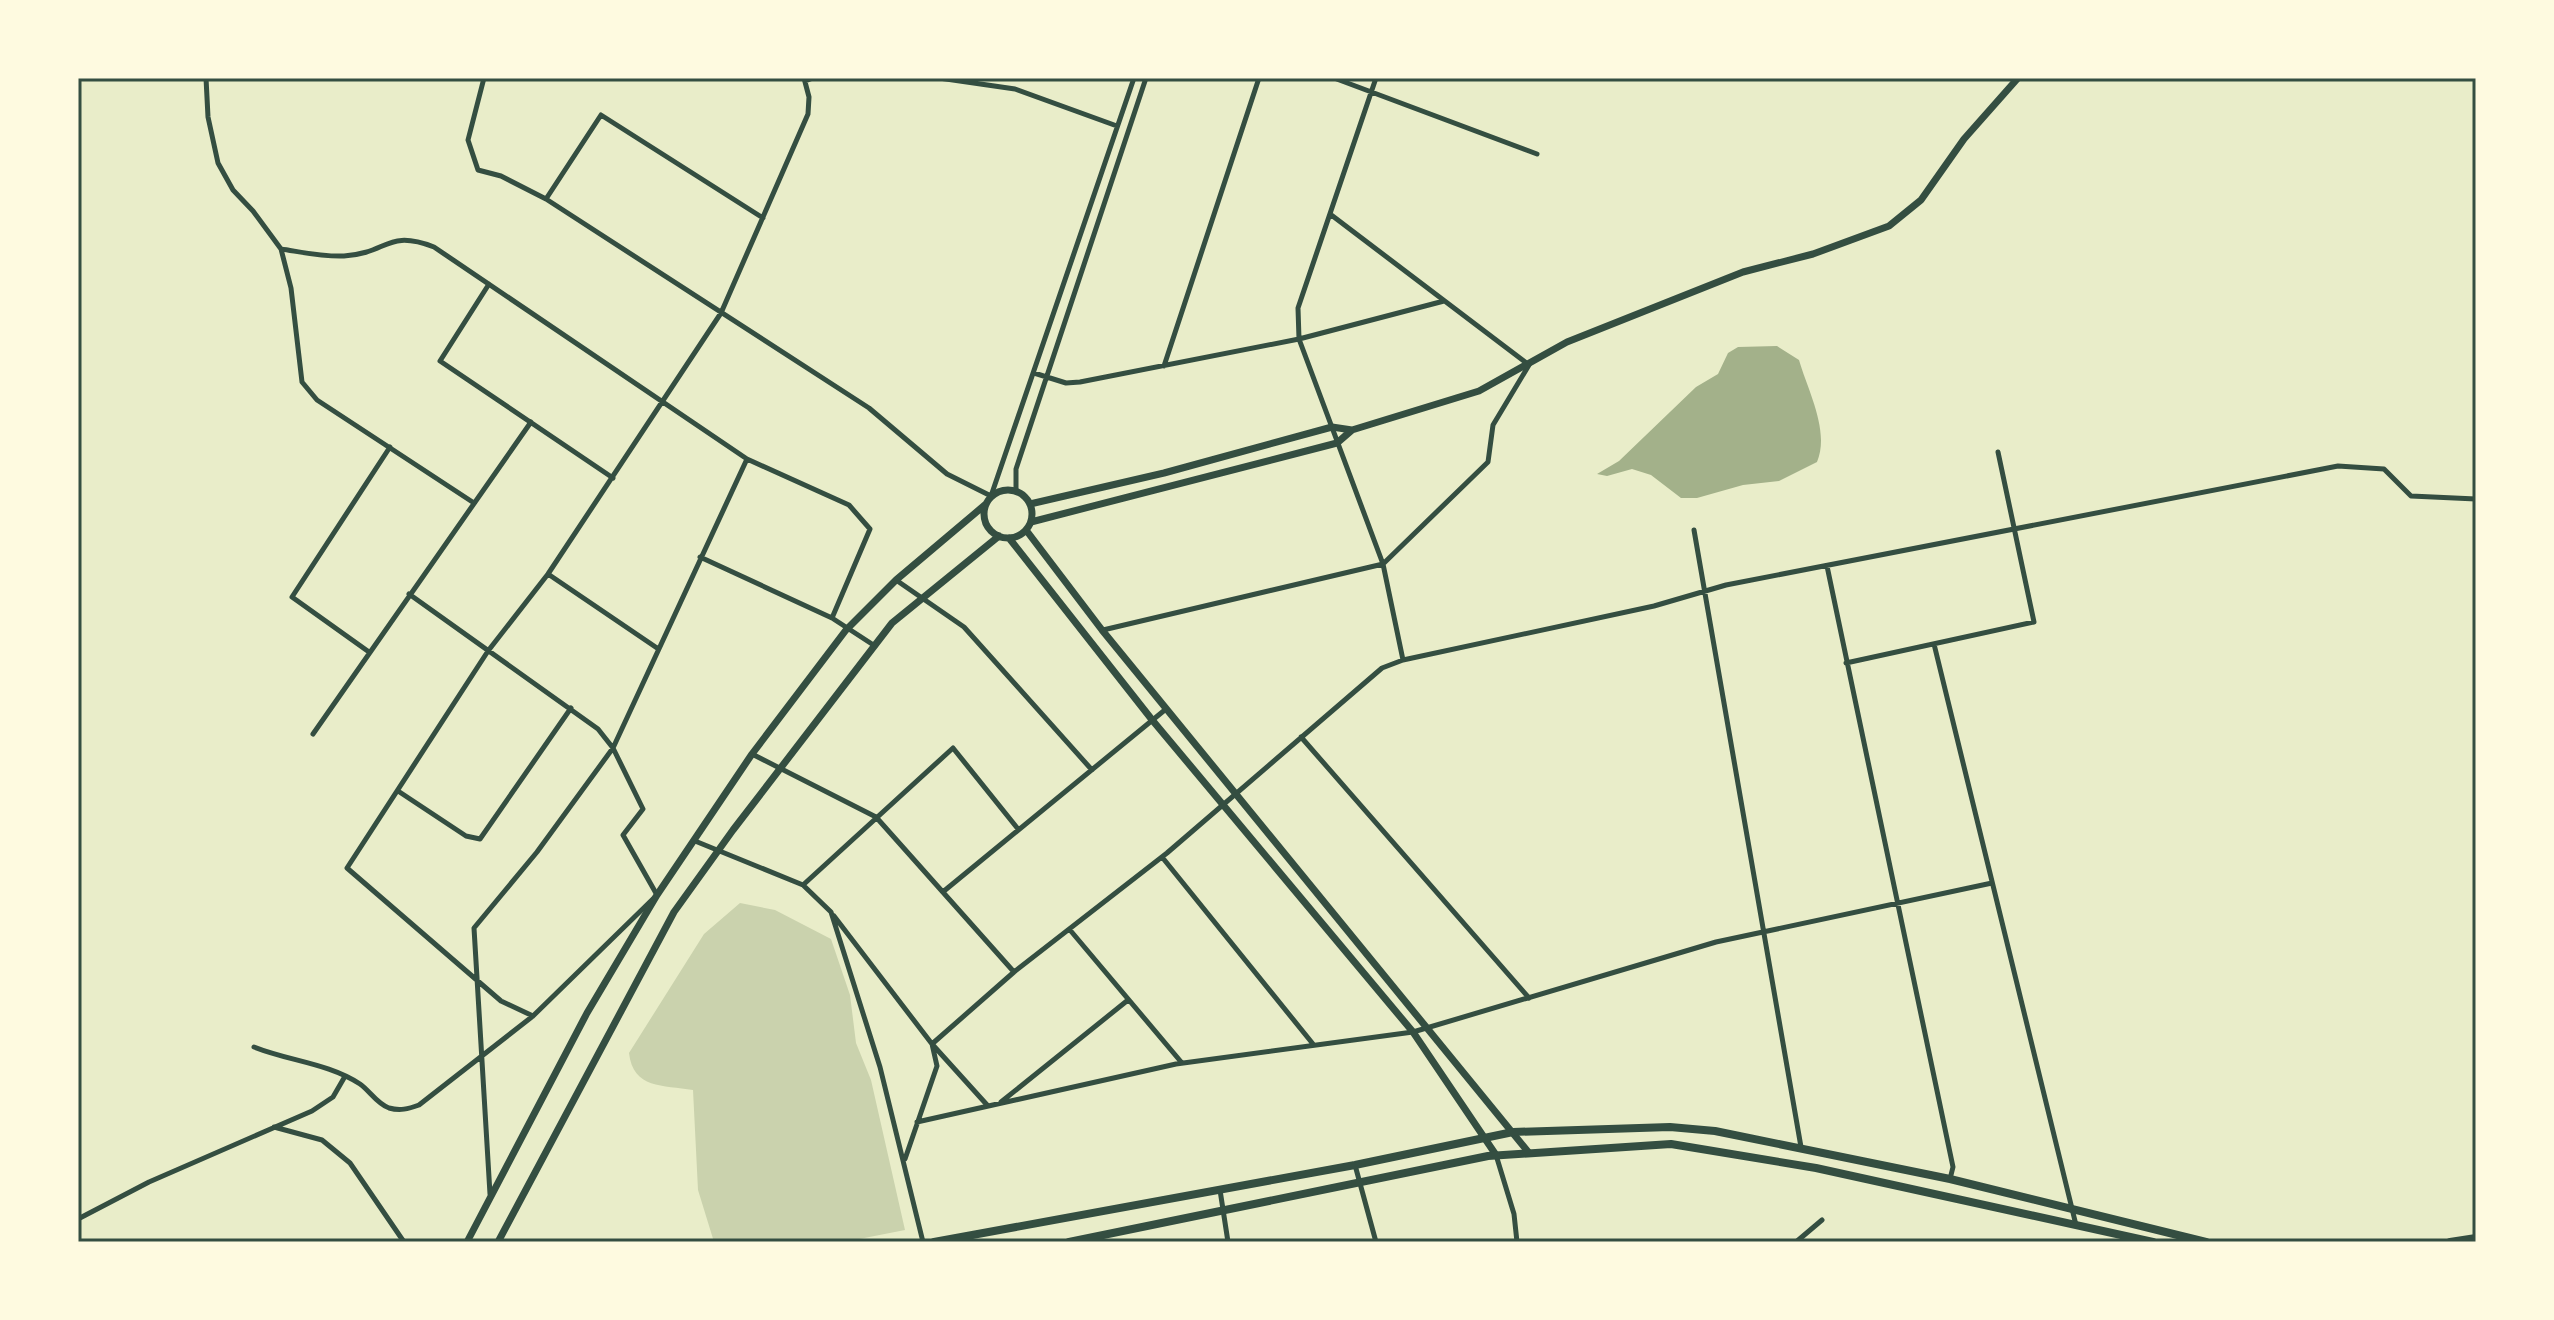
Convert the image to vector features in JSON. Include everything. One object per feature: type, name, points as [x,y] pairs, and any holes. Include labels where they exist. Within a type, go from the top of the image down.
[{"type":"highway","points":[[934,1242],[1355,1165],[1513,1132],[1670,1127],[1801,1147],[1950,1179],[2206,1242]]},
{"type":"highway","points":[[1069,1242],[1496,1155],[1671,1144],[1816,1168],[2153,1242]]},
{"type":"highway","points":[[2450,1242],[2476,1238]]},
{"type":"main road","points":[[1031,522],[1337,443],[1352,430],[1479,391],[1567,342],[1743,272],[1813,254],[1889,226],[1921,200],[1964,139],[2018,78]]},
{"type":"main road","points":[[1030,504],[1164,473],[1332,427],[1352,430]]},
{"type":"main road","points":[[1280,442],[1285,457]]},
{"type":"main road","points":[[1240,452],[1245,468]]},
{"type":"main road","points":[[1164,473],[1166,487]]},
{"type":"main road","points":[[467,1242],[587,1013],[657,895],[752,754],[846,630],[896,580],[999,491],[1016,491],[1030,504],[1031,522],[1026,530],[1009,538],[999,536],[985,522],[989,500]]},
{"type":"main road","points":[[1026,530],[1102,630],[1430,1027],[1529,1153]]},
{"type":"main road","points":[[498,1242],[674,912],[892,623],[999,536]]},
{"type":"main road","points":[[1009,538],[1153,721],[1226,804],[1413,1032],[1496,1155]]},
{"type":"street","points":[[206,78],[208,117],[218,163],[233,190],[281,249],[291,288],[302,382],[317,400],[474,503]]},
{"type":"street","points":[[484,78],[468,140],[478,170],[501,176],[546,199],[869,408],[947,474],[989,500],[1134,78]]},
{"type":"street","points":[[533,1016],[501,1001],[347,868],[488,651],[548,574],[721,313],[808,114],[804,80],[813,78]]},
{"type":"street","points":[[939,78],[1015,89],[1117,126]]},
{"type":"street","points":[[1016,491],[1016,469],[1146,78]]},
{"type":"street","points":[[1163,367],[1259,78]]},
{"type":"street","points":[[1334,78],[1372,90],[1462,129],[1537,154]]},
{"type":"street","points":[[1376,78],[1298,308],[1299,339],[1383,564],[1403,660]]},
{"type":"street","points":[[546,199],[601,115],[763,218]]},
{"type":"street","points":[[1102,630],[1383,564],[1488,462],[1493,425],[1529,365],[1330,214]]},
{"type":"street","points":[[281,249],[341,256],[375,252],[388,242],[407,237],[434,247],[747,459],[849,505],[870,529],[832,618]]},
{"type":"street","points":[[489,284],[440,361],[613,478]]},
{"type":"street","points":[[1034,373],[1066,383],[1080,382],[1299,339],[1445,301]]},
{"type":"street","points":[[313,734],[531,422]]},
{"type":"street","points":[[369,652],[292,597],[390,447]]},
{"type":"street","points":[[1846,663],[2034,622],[1998,452]]},
{"type":"street","points":[[490,1195],[474,928],[537,852],[613,748],[747,459]]},
{"type":"street","points":[[932,1044],[1014,972],[1226,804],[1235,792],[1382,668],[1403,660],[1827,566],[2338,466],[2384,469],[2411,496],[2476,499]]},
{"type":"street","points":[[1694,530],[1801,1147]]},
{"type":"street","points":[[700,557],[832,618],[846,630],[875,646]]},
{"type":"street","points":[[1827,566],[1953,1167],[1950,1179]]},
{"type":"street","points":[[548,574],[657,648]]},
{"type":"street","points":[[896,580],[964,627],[1092,770]]},
{"type":"street","points":[[254,1047],[278,1057],[311,1061],[359,1083],[385,1107],[404,1110],[419,1105],[533,1016],[657,895],[623,835],[643,809],[613,748],[598,729],[409,594]]},
{"type":"street","points":[[1934,644],[2076,1225]]},
{"type":"street","points":[[398,791],[466,836],[480,839],[571,708]]},
{"type":"street","points":[[944,891],[1167,709]]},
{"type":"street","points":[[1301,737],[1530,999]]},
{"type":"street","points":[[803,885],[953,748],[1018,829]]},
{"type":"street","points":[[752,754],[876,817],[1014,972]]},
{"type":"street","points":[[695,841],[803,885],[831,912],[932,1044],[988,1106]]},
{"type":"street","points":[[1162,857],[1314,1045]]},
{"type":"street","points":[[917,1122],[1182,1063],[1413,1032],[1716,942],[1992,883]]},
{"type":"street","points":[[831,912],[880,1067],[923,1242]]},
{"type":"street","points":[[1070,930],[1182,1063]]},
{"type":"street","points":[[999,1104],[1128,1000]]},
{"type":"street","points":[[904,1160],[937,1066],[932,1044]]},
{"type":"street","points":[[78,1219],[149,1182],[312,1111],[333,1097],[344,1078]]},
{"type":"street","points":[[273,1126],[322,1140],[350,1163],[404,1242]]},
{"type":"street","points":[[1496,1155],[1514,1214],[1517,1242]]},
{"type":"street","points":[[1355,1165],[1376,1242]]},
{"type":"street","points":[[1220,1190],[1228,1242]]},
{"type":"street","points":[[1796,1242],[1822,1220]]},
{"type":"shaded area","points":[[1777,346],[1799,360],[1819,424],[1821,437],[1817,462],[1779,481],[1743,485],[1697,498],[1681,498],[1651,475],[1632,469],[1607,476],[1597,474],[1619,461],[1696,387],[1718,374],[1728,353],[1738,347]]},
{"type":"shaded area","points":[[740,903],[775,910],[831,939],[850,995],[856,1043],[871,1080],[905,1230],[844,1242],[714,1242],[698,1190],[693,1090],[661,1086],[643,1079],[636,1073],[629,1053],[704,934]]}]
